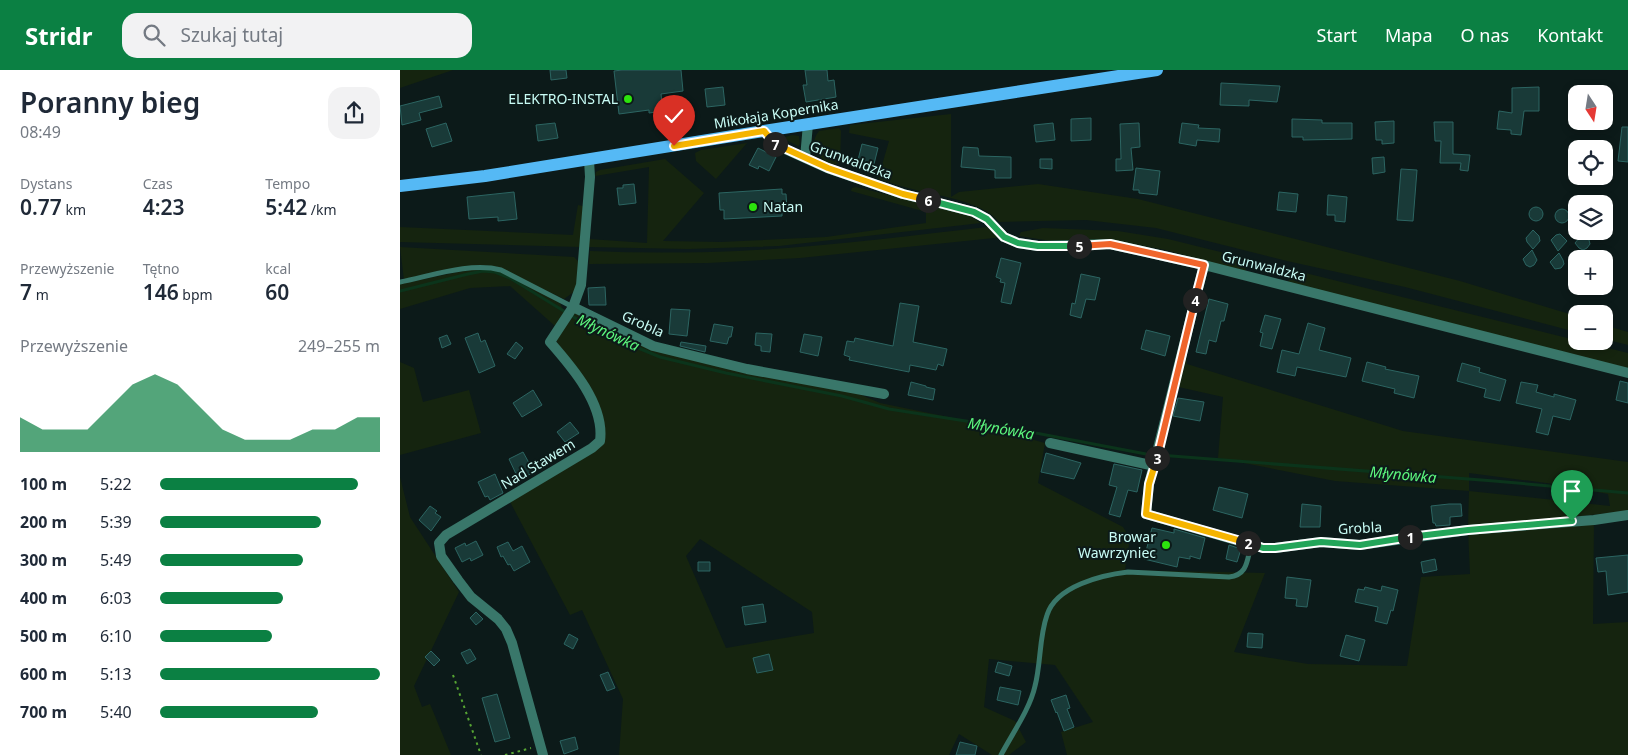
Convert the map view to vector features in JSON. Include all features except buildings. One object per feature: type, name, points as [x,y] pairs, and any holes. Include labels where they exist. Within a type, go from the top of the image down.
[{"type":"main road","name":"Mikołaja Kopernika","points":[[400,186],[486,176],[1157,70]]},
{"type":"street","points":[[805,158],[808,124]]},
{"type":"street","name":"Grunwaldzka","points":[[764,131],[776,146],[828,168],[903,194],[974,212],[987,219],[1004,237],[1018,243],[1038,246],[1110,244],[1204,265],[1628,373]]},
{"type":"street","name":"Nad Stawem","points":[[542,750],[512,643],[506,629],[498,619],[470,597],[440,556],[439,543],[446,535],[592,448],[600,441],[601,424],[583,384],[550,342],[573,307],[581,285],[590,176],[589,160]]},
{"type":"street","name":"Grobla","points":[[1204,265],[1149,484],[1146,514],[1263,548],[1321,542],[1360,545],[1468,530],[1594,520],[1628,515]]},
{"type":"street","name":"Grobla","points":[[573,307],[653,346],[747,368],[884,394]]},
{"type":"street","points":[[1050,443],[1155,466]]},
{"type":"lane","name":"Grobla","points":[[400,282],[467,268],[491,268],[501,270],[573,307]]},
{"type":"lane","points":[[1001,755],[1032,695],[1046,620],[1049,609],[1056,600],[1072,589],[1097,578],[1118,573],[1229,577],[1239,575],[1247,563],[1251,544]]},
{"type":"path","points":[[452,675],[481,755]]},
{"type":"path","points":[[505,755],[542,750]]},
{"type":"green space","points":[[400,70],[453,70],[400,88]]},
{"type":"green space","points":[[951,114],[951,197],[959,192],[1038,184],[1138,199],[1460,281],[1568,314],[1568,330],[1405,287],[1287,261],[1156,228],[1086,220],[999,222],[983,209],[961,201],[906,188],[878,179],[889,141],[849,133],[850,125]]},
{"type":"green space","points":[[839,128],[841,131],[840,163],[832,165],[818,155],[815,151],[814,142],[819,131]]},
{"type":"green space","points":[[792,135],[799,136],[800,144],[798,146],[782,138]]},
{"type":"green space","points":[[747,143],[716,179],[696,161],[695,153],[701,150]]},
{"type":"green space","points":[[665,159],[704,193],[663,241],[721,242],[826,237],[926,223],[926,212],[851,191],[852,188],[856,187],[967,214],[981,223],[779,246],[688,249],[588,247],[589,239],[647,243],[649,167],[595,176],[596,172]]},
{"type":"green space","points":[[578,205],[583,206],[580,247],[400,242],[400,227],[573,235]]},
{"type":"green space","points":[[995,226],[1004,237],[800,258],[708,263],[589,264],[590,251],[738,251],[866,241]]},
{"type":"green space","points":[[1043,228],[1118,231],[1168,239],[1568,338],[1568,350],[1613,349],[1628,353],[1628,369],[1288,283],[1289,279],[1275,275],[1272,271],[1247,265],[1245,272],[1166,250],[1116,241],[1051,241],[1019,236],[1021,232]]},
{"type":"green space","points":[[400,247],[574,257],[580,263],[575,291],[564,299],[497,267],[481,265],[438,271],[404,280]]},
{"type":"green space","points":[[483,268],[501,272],[560,303],[564,312],[555,326],[510,286],[470,288],[400,309],[400,284]]},
{"type":"green space","points":[[573,312],[650,347],[859,394],[880,403],[958,419],[1045,443],[1038,483],[1123,527],[1130,538],[1125,570],[1265,573],[1234,652],[1308,664],[1407,666],[1421,577],[1470,574],[1468,530],[1594,520],[1593,624],[1628,622],[1628,755],[1067,755],[1061,732],[1093,722],[1055,665],[989,659],[984,707],[1015,721],[1026,742],[1009,755],[992,755],[959,734],[949,755],[619,755],[623,699],[582,610],[570,615],[508,498],[600,441],[601,424],[556,340]],"holes":[[[700,539],[812,612],[814,633],[726,648],[686,556]]]},
{"type":"green space","points":[[1613,328],[1628,332],[1628,345],[1613,341]]},
{"type":"green space","points":[[1185,338],[1187,364],[1403,431],[1628,462],[1628,511],[1468,528],[1469,491],[1335,481],[1218,458],[1223,397],[1174,386]],"holes":[[[1469,473],[1554,484],[1608,494],[1610,506],[1469,491]]]},
{"type":"green space","points":[[400,362],[414,368],[423,402],[469,390],[481,433],[400,455]]},
{"type":"green space","points":[[400,477],[410,517],[459,592],[414,686],[422,707],[430,704],[451,755],[400,755]]},
{"type":"waterway","name":"Młynówka","points":[[400,291],[468,274],[483,271],[495,272],[510,278],[585,324],[660,357],[726,373],[842,396],[889,409],[1004,427],[1146,454],[1628,493]]},
{"type":"place","name":"ELEKTRO-INSTAL","points":[[628,99]]},
{"type":"place","name":"Natan","points":[[753,207]]},
{"type":"place","name":"Browar Wawrzyniec","points":[[1166,545]]},
{"type":"route","points":[[674,146],[764,131],[776,146],[828,168],[903,194],[974,212],[987,219],[1004,237],[1018,243],[1038,246],[1110,244],[1204,265],[1149,484],[1146,514],[1263,548],[1321,542],[1360,545],[1468,530],[1572,521]]}]
